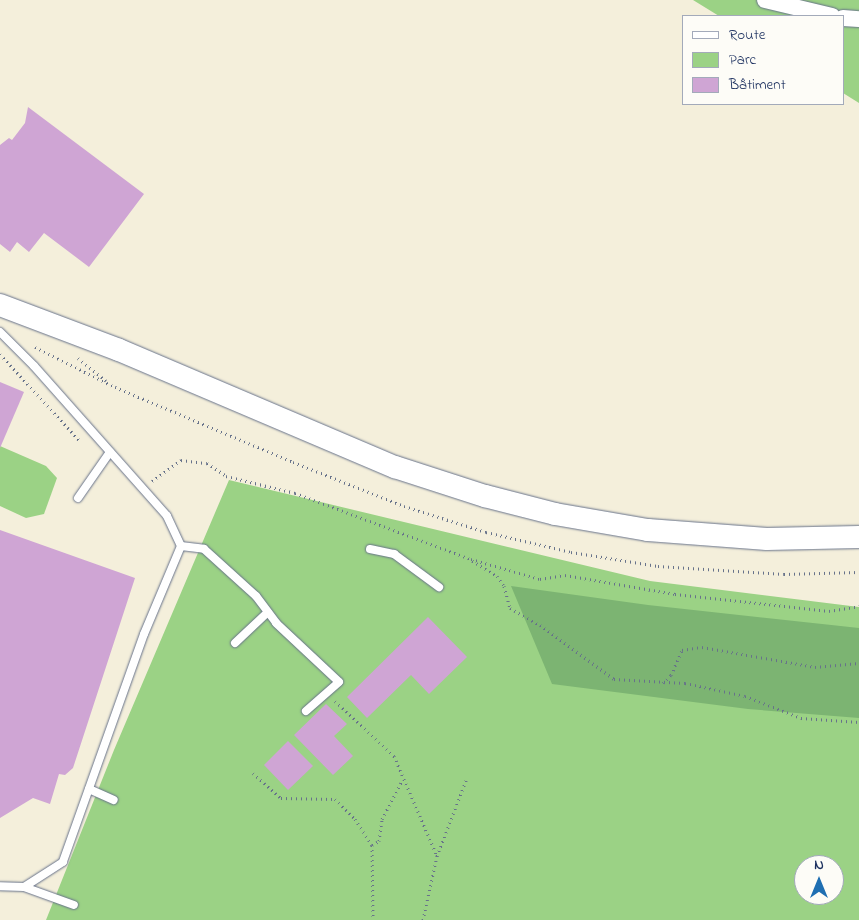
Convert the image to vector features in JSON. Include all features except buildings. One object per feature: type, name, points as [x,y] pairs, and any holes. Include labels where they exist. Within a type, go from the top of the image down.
[{"type":"main road","points":[[0,290],[119,350]]},
{"type":"main road","points":[[0,305],[119,350],[395,466],[555,514],[639,529],[713,536],[796,540],[859,537]]},
{"type":"street","points":[[766,0],[828,15]]},
{"type":"street","points":[[844,18],[859,19]]},
{"type":"lane","points":[[3,334],[167,516],[181,546],[144,634],[63,862],[24,887]]},
{"type":"lane","points":[[78,498],[110,452]]},
{"type":"lane","points":[[181,546],[204,549],[256,596],[268,612],[339,682],[306,711]]},
{"type":"lane","points":[[370,549],[394,554],[439,587]]},
{"type":"lane","points":[[235,642],[268,612]]},
{"type":"lane","points":[[89,789],[114,800]]},
{"type":"lane","points":[[0,886],[24,887],[74,905]]},
{"type":"path","points":[[3,334],[16,336],[115,386]]},
{"type":"path","points":[[0,354],[100,464]]},
{"type":"path","points":[[143,489],[181,460],[207,463],[226,476],[295,493],[468,558],[540,579],[566,575],[675,594],[829,611],[859,606]]},
{"type":"path","points":[[468,558],[497,576],[504,586],[510,608],[540,625],[614,679],[685,683],[745,696],[801,718],[859,722]]},
{"type":"path","points":[[663,683],[671,675],[682,650],[702,647],[815,667],[859,663]]},
{"type":"path","points":[[326,693],[394,756],[437,856]]},
{"type":"path","points":[[253,773],[281,798],[335,799],[355,819],[372,845],[373,920]]},
{"type":"path","points":[[423,920],[437,856],[467,778]]},
{"type":"path","points":[[372,845],[379,841],[382,819],[403,779]]},
{"type":"green space","points":[[693,0],[859,0],[859,103],[844,94],[844,15],[717,15]]},
{"type":"green space","points":[[0,446],[46,466],[57,478],[44,514],[26,518],[0,506]]},
{"type":"green space","points":[[229,480],[650,581],[859,607],[859,920],[46,920],[114,750]]},
{"type":"green space","points":[[511,586],[648,605],[859,628],[859,718],[748,709],[552,684]]}]
